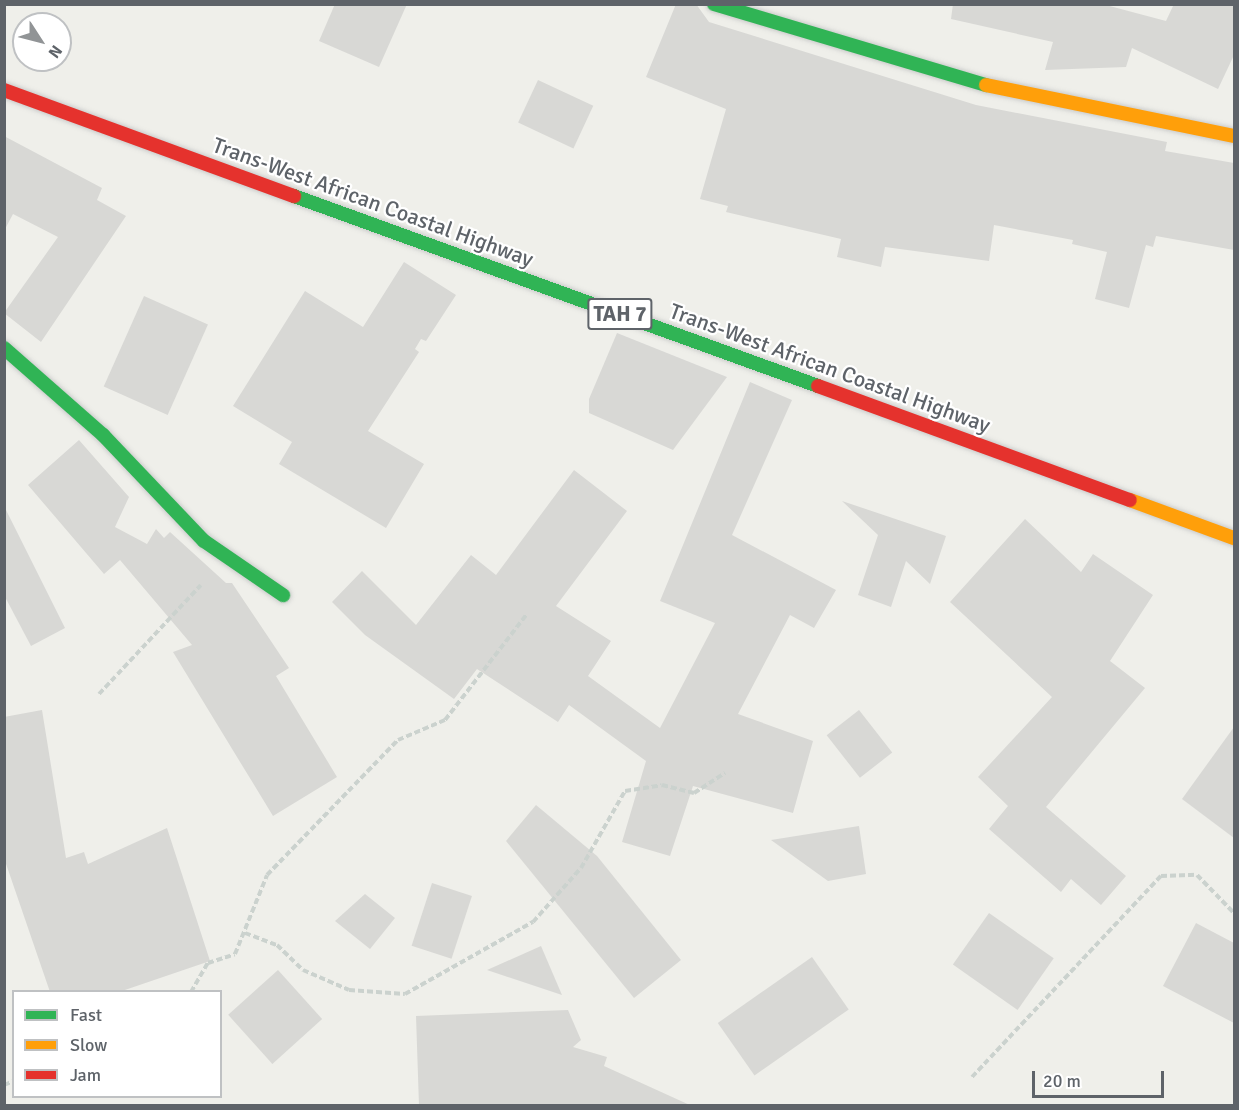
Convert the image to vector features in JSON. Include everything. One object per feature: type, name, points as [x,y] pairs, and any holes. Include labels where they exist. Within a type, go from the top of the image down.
[{"type":"main road","points":[[714,4],[992,87],[1234,136]]},
{"type":"main road","name":"Trans-West African Coastal Highway","points":[[4,90],[1234,538]]},
{"type":"main road","points":[[4,348],[103,435],[204,541],[283,595]]},
{"type":"path","points":[[99,694],[227,555]]},
{"type":"path","points":[[192,990],[208,963],[235,954],[267,875],[398,740],[445,720],[527,614]]},
{"type":"path","points":[[245,933],[277,945],[303,970],[349,990],[405,994],[533,922],[581,868],[626,791],[662,785],[694,793],[725,773]]},
{"type":"path","points":[[972,1077],[1161,876],[1197,875],[1234,913]]},
{"type":"building","points":[[335,4],[407,4],[379,67],[319,41]]},
{"type":"building","points":[[676,4],[696,4],[709,22],[976,105],[1167,142],[1165,151],[1234,163],[1234,250],[1156,236],[1153,247],[1146,245],[1129,308],[1095,299],[1107,252],[1072,244],[1073,240],[994,225],[989,261],[885,247],[881,267],[837,257],[841,239],[726,212],[728,206],[700,199],[726,109],[646,77]]},
{"type":"building","points":[[953,4],[1102,4],[1166,21],[1174,4],[1234,4],[1234,55],[1218,89],[1132,48],[1126,67],[1045,70],[1053,42],[951,19]]},
{"type":"building","points":[[538,80],[593,106],[573,148],[518,123]]},
{"type":"building","points":[[4,136],[102,188],[97,200],[126,216],[41,342],[4,313],[58,237],[13,214],[4,231]]},
{"type":"building","points":[[404,262],[456,295],[426,341],[421,339],[415,349],[419,352],[368,431],[424,464],[386,528],[279,464],[292,442],[233,406],[305,291],[363,327]]},
{"type":"building","points":[[144,296],[208,324],[168,415],[104,386]]},
{"type":"building","points":[[617,333],[727,377],[673,450],[589,413],[589,399]]},
{"type":"building","points":[[750,382],[792,400],[732,535],[836,590],[814,628],[790,615],[738,714],[813,741],[793,813],[693,786],[670,856],[622,842],[646,761],[569,705],[558,722],[477,669],[454,699],[365,635],[332,602],[362,571],[416,625],[471,555],[496,575],[574,470],[627,511],[556,606],[611,641],[588,676],[660,728],[715,623],[660,601]]},
{"type":"building","points":[[79,440],[129,497],[115,527],[147,544],[156,529],[164,538],[170,532],[226,583],[232,583],[289,668],[276,676],[337,777],[273,816],[173,652],[192,645],[120,560],[104,574],[28,485]]},
{"type":"building","points":[[842,501],[946,536],[930,584],[906,561],[891,607],[858,595],[878,535]]},
{"type":"building","points":[[4,506],[65,628],[31,646],[4,595]]},
{"type":"building","points":[[1025,519],[1081,572],[1093,554],[1153,595],[1110,661],[1145,688],[1046,807],[1126,876],[1101,905],[1071,879],[1061,892],[989,829],[1008,806],[978,777],[1052,697],[950,602]]},
{"type":"building","points":[[42,710],[66,858],[84,852],[88,864],[167,828],[210,961],[125,990],[49,990],[4,858],[4,717]]},
{"type":"building","points":[[859,710],[892,753],[860,778],[827,735]]},
{"type":"building","points":[[1234,727],[1234,838],[1182,799]]},
{"type":"building","points":[[536,805],[597,856],[681,960],[634,998],[506,841]]},
{"type":"building","points":[[859,826],[866,874],[828,881],[771,840]]},
{"type":"building","points":[[432,883],[472,896],[452,959],[412,946]]},
{"type":"building","points":[[365,894],[395,918],[370,949],[335,921]]},
{"type":"building","points":[[989,913],[1054,958],[1018,1010],[953,965]]},
{"type":"building","points":[[1196,923],[1234,943],[1234,1023],[1163,986]]},
{"type":"building","points":[[541,946],[562,995],[487,970]]},
{"type":"building","points":[[812,957],[849,1009],[755,1075],[718,1023]]},
{"type":"building","points":[[278,970],[322,1019],[272,1064],[228,1015]]},
{"type":"building","points":[[568,1010],[581,1040],[573,1047],[607,1057],[604,1066],[692,1106],[419,1106],[416,1016]]},
{"type":"traffic: fast","points":[[714,4],[986,85]]},
{"type":"traffic: fast","points":[[294,196],[818,386]]},
{"type":"traffic: fast","points":[[4,348],[103,435],[204,541],[283,595]]},
{"type":"traffic: slow","points":[[986,85],[1234,136]]},
{"type":"traffic: slow","points":[[1130,500],[1234,538]]},
{"type":"traffic: jam","points":[[4,90],[294,196]]},
{"type":"traffic: jam","points":[[818,386],[1130,500]]}]
